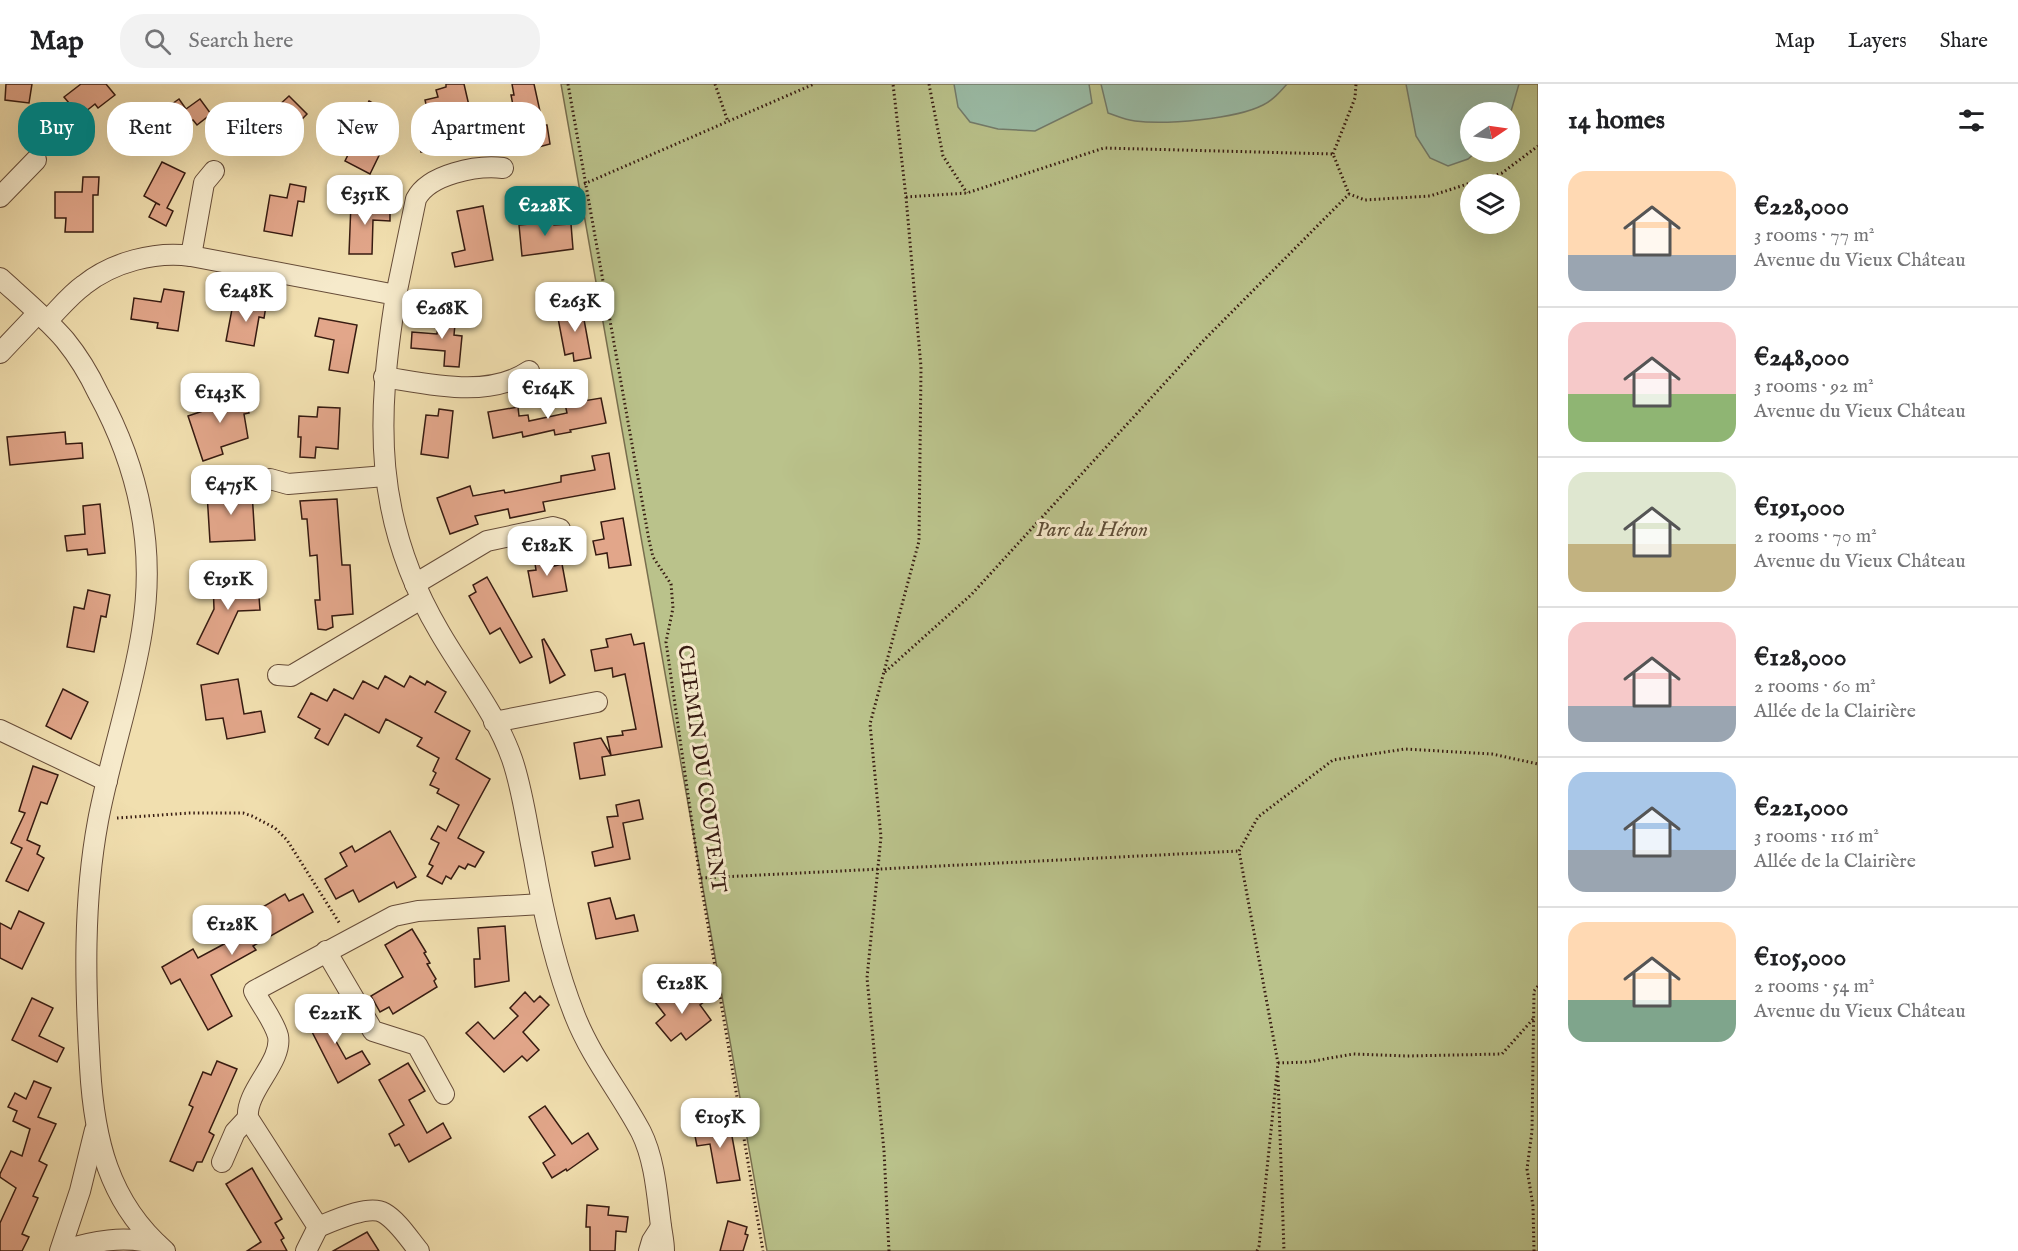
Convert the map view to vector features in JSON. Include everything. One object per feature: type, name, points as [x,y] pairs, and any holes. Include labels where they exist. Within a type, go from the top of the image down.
[{"type":"street","points":[[0,197],[36,160]]},
{"type":"street","points":[[503,168],[492,167],[445,175],[430,182],[416,199],[396,295],[384,377],[382,425],[385,476],[396,529],[418,591],[439,632],[494,722],[510,754],[519,783],[542,904],[560,974],[582,1033],[645,1142],[653,1168],[664,1251]]},
{"type":"street","points":[[191,256],[204,183],[214,171]]},
{"type":"street","points":[[0,354],[42,317],[87,283],[114,268],[153,256],[191,256],[396,295]]},
{"type":"street","points":[[0,278],[42,317],[75,353],[116,427],[133,471],[144,531],[147,584],[142,632],[107,781],[91,864],[85,977],[95,1128],[112,1182],[137,1221],[161,1247]]},
{"type":"street","points":[[384,377],[466,388],[519,378],[529,370]]},
{"type":"street","points":[[270,479],[288,484],[385,476]]},
{"type":"street","points":[[278,675],[291,676],[418,591],[487,541],[553,527],[560,529]]},
{"type":"street","points":[[494,722],[597,702]]},
{"type":"street","points":[[0,730],[107,781]]},
{"type":"street","points":[[318,1227],[248,1118],[249,1106],[278,1044],[276,1031],[254,991],[384,919],[405,913],[542,904]]},
{"type":"street","points":[[326,951],[373,1031],[417,1045],[444,1094]]},
{"type":"street","points":[[222,1162],[235,1132],[248,1118]]},
{"type":"street","points":[[60,1251],[80,1191],[95,1128]]},
{"type":"street","points":[[306,1251],[318,1227],[366,1211],[381,1211],[387,1214],[419,1251]]},
{"type":"street","points":[[649,1251],[661,1227]]},
{"type":"street","points":[[60,1251],[108,1240],[133,1240],[161,1247]]},
{"type":"path","name":"CHEMIN DU COUVENT","points":[[568,84],[648,540],[653,558],[671,584],[673,608],[666,642],[700,878],[763,1251]]},
{"type":"path","points":[[715,84],[728,122]]},
{"type":"path","points":[[584,184],[814,84]]},
{"type":"path","points":[[889,1251],[884,1151],[867,978],[881,837],[870,724],[919,541],[921,367],[906,197],[893,84]]},
{"type":"path","points":[[929,84],[944,156],[967,193]]},
{"type":"path","points":[[1356,84],[1355,98],[1332,153],[1349,194],[1365,200],[1430,196],[1502,173],[1537,148]]},
{"type":"path","points":[[906,197],[967,193],[1104,148],[1332,153]]},
{"type":"path","points":[[884,673],[971,595],[1204,340],[1349,194]]},
{"type":"path","points":[[1284,1251],[1278,1063],[1239,851],[1258,816],[1333,760],[1405,749],[1492,754],[1538,764]]},
{"type":"path","points":[[98,822],[124,817],[165,814],[243,813],[252,816],[274,828],[287,840],[349,938]]},
{"type":"path","points":[[700,878],[1239,851]]},
{"type":"path","points":[[1534,1251],[1533,1206],[1527,1170],[1532,1131],[1534,991],[1538,986]]},
{"type":"path","points":[[1278,1063],[1308,1062],[1353,1054],[1407,1056],[1502,1054],[1534,1017]]},
{"type":"path","points":[[1257,1251],[1260,1246],[1278,1063]]},
{"type":"green space","name":"Parc du Héron","points":[[561,84],[1538,84],[1538,1251],[767,1251]]},
{"type":"shaded area","points":[[954,84],[1089,84],[1092,103],[1035,131],[998,129],[970,122],[958,107]]},
{"type":"shaded area","points":[[1101,84],[1287,84],[1270,101],[1251,110],[1200,120],[1148,122],[1124,119],[1108,113]]},
{"type":"shaded area","points":[[1406,84],[1519,84],[1514,102],[1460,102],[1460,162],[1448,166],[1430,158],[1416,136]]},
{"type":"building","points":[[6,84],[32,84],[29,102],[5,100]]},
{"type":"building","points":[[81,84],[106,84],[115,95],[98,108],[95,102],[68,102],[64,97]]},
{"type":"building","points":[[446,84],[464,84],[468,102],[425,102],[425,100],[438,97],[436,90],[446,87]]},
{"type":"building","points":[[512,84],[534,84],[538,102],[512,102],[511,95],[514,95]]},
{"type":"building","points":[[289,96],[295,102],[282,102]]},
{"type":"building","points":[[200,99],[205,106],[205,119],[197,125],[193,120],[193,104]]},
{"type":"building","points":[[546,125],[547,125],[550,144],[546,145]]},
{"type":"building","points":[[347,156],[379,156],[370,174],[345,161]]},
{"type":"building","points":[[162,162],[185,173],[167,208],[173,211],[166,226],[149,217],[156,203],[160,205],[144,196]]},
{"type":"building","points":[[83,177],[99,177],[98,195],[93,195],[93,232],[65,232],[66,218],[55,218],[55,192],[82,192]]},
{"type":"building","points":[[290,184],[306,187],[304,202],[298,201],[292,236],[264,231],[270,195],[287,198]]},
{"type":"building","points":[[351,203],[390,204],[390,221],[373,220],[372,254],[349,254]]},
{"type":"building","points":[[483,206],[493,260],[455,267],[452,253],[465,250],[457,211]]},
{"type":"building","points":[[553,217],[554,225],[571,224],[573,249],[522,256],[519,225],[529,224],[529,220]]},
{"type":"building","points":[[164,289],[184,292],[178,331],[157,328],[158,323],[131,319],[134,298],[161,302]]},
{"type":"building","points":[[251,297],[267,300],[264,318],[259,317],[254,346],[226,341],[232,309],[249,312]]},
{"type":"building","points":[[581,303],[591,358],[574,361],[573,353],[565,355],[558,318],[564,317],[563,307]]},
{"type":"building","points":[[439,312],[456,314],[454,335],[462,336],[459,367],[444,366],[445,351],[411,348],[412,332],[437,334]]},
{"type":"building","points":[[319,318],[357,325],[348,373],[329,370],[334,340],[315,336]]},
{"type":"building","points":[[242,389],[249,413],[244,414],[248,438],[221,447],[223,454],[203,461],[188,416],[203,411],[202,407],[222,401],[220,395]]},
{"type":"building","points":[[601,398],[606,423],[555,435],[554,430],[523,437],[522,432],[493,438],[488,412],[518,407],[519,416],[528,415],[529,421],[567,413],[565,404]]},
{"type":"building","points":[[318,407],[340,408],[338,449],[316,447],[315,458],[300,457],[299,416],[317,417]]},
{"type":"building","points":[[439,409],[453,411],[448,458],[421,454],[426,415],[438,416]]},
{"type":"building","points":[[65,432],[66,444],[82,443],[83,458],[10,465],[7,437]]},
{"type":"building","points":[[609,453],[615,489],[543,502],[545,511],[510,518],[508,509],[475,516],[478,524],[450,534],[437,498],[470,486],[473,496],[504,490],[505,493],[561,482],[561,476],[595,470],[592,456]]},
{"type":"building","points":[[244,490],[244,492],[252,492],[255,540],[210,542],[207,493]]},
{"type":"building","points":[[337,499],[342,565],[350,565],[353,614],[332,616],[333,627],[326,630],[318,629],[315,600],[320,600],[317,555],[310,556],[307,519],[302,519],[300,501]]},
{"type":"building","points":[[100,504],[105,553],[88,555],[87,549],[67,551],[65,536],[85,534],[83,506]]},
{"type":"building","points":[[623,518],[631,565],[609,568],[607,553],[596,555],[593,541],[604,539],[601,522]]},
{"type":"building","points":[[551,554],[554,566],[562,564],[567,591],[533,597],[528,571],[536,570],[534,557]]},
{"type":"building","points":[[487,577],[532,657],[520,663],[500,628],[490,634],[469,596],[476,592],[473,585]]},
{"type":"building","points":[[232,579],[233,585],[258,583],[260,610],[238,611],[218,654],[197,644],[214,609],[213,580]]},
{"type":"building","points":[[88,590],[110,595],[106,617],[101,616],[94,652],[67,647],[74,607],[84,609]]},
{"type":"building","points":[[631,634],[634,645],[644,643],[662,747],[602,757],[605,775],[580,779],[574,743],[601,738],[611,755],[607,737],[623,735],[622,731],[636,729],[625,674],[613,677],[612,668],[595,671],[591,650],[608,647],[606,639]]},
{"type":"building","points":[[544,639],[565,675],[550,683],[542,640]]},
{"type":"building","points":[[385,676],[404,687],[410,676],[425,685],[427,681],[446,692],[435,712],[470,731],[456,759],[490,779],[458,838],[484,852],[475,867],[468,864],[465,869],[459,866],[451,879],[446,876],[442,884],[427,876],[433,866],[429,864],[439,843],[431,839],[438,826],[446,831],[459,805],[437,793],[439,789],[430,785],[436,773],[433,771],[439,758],[417,746],[422,738],[386,719],[379,733],[345,714],[328,745],[315,738],[320,729],[298,717],[311,693],[327,701],[334,689],[353,699],[363,681],[378,689]]},
{"type":"building","points":[[238,679],[244,714],[261,711],[265,732],[227,739],[223,718],[206,720],[201,685]]},
{"type":"building","points":[[63,689],[88,702],[71,739],[46,726]]},
{"type":"building","points":[[33,766],[58,775],[47,804],[41,802],[27,840],[40,846],[37,854],[44,858],[28,891],[6,881],[22,848],[11,843],[25,813],[19,811]]},
{"type":"building","points":[[639,800],[643,819],[623,823],[630,859],[595,866],[592,852],[613,847],[607,817],[618,816],[616,805]]},
{"type":"building","points":[[390,831],[416,877],[397,888],[394,882],[359,902],[353,890],[336,899],[325,879],[347,866],[340,853],[352,846],[355,852]]},
{"type":"building","points":[[285,894],[289,901],[303,894],[313,912],[253,946],[256,950],[211,975],[232,1016],[208,1030],[180,979],[171,984],[162,967],[193,949],[198,958],[224,944],[238,934],[234,928],[255,915],[254,912]]},
{"type":"building","points":[[610,898],[616,919],[634,915],[638,931],[596,939],[588,903]]},
{"type":"building","points":[[19,911],[44,923],[22,969],[0,958],[0,923],[11,929]]},
{"type":"building","points":[[505,926],[509,981],[475,987],[474,959],[480,959],[478,928]]},
{"type":"building","points":[[412,929],[426,952],[424,953],[430,963],[427,964],[436,979],[434,981],[437,987],[393,1014],[389,1007],[380,1012],[371,996],[403,977],[385,945]]},
{"type":"building","points":[[695,988],[705,1001],[700,1005],[711,1020],[686,1040],[681,1033],[671,1041],[656,1023],[665,1015],[655,1002],[667,992],[676,1002]]},
{"type":"building","points":[[525,992],[534,1002],[540,996],[549,1005],[523,1032],[539,1050],[527,1061],[522,1056],[504,1072],[466,1033],[478,1022],[494,1039],[518,1016],[510,1008]]},
{"type":"building","points":[[32,998],[53,1008],[39,1036],[64,1048],[57,1062],[12,1040]]},
{"type":"building","points":[[334,1003],[343,1018],[328,1027],[346,1059],[362,1051],[370,1064],[338,1083],[306,1020]]},
{"type":"building","points":[[217,1061],[237,1069],[209,1132],[214,1135],[202,1162],[197,1162],[193,1171],[170,1161],[193,1107],[189,1105],[203,1072],[211,1075]]},
{"type":"building","points":[[408,1063],[425,1091],[409,1100],[427,1133],[443,1123],[451,1138],[409,1162],[399,1144],[395,1146],[389,1134],[404,1125],[379,1080]]},
{"type":"building","points":[[34,1081],[51,1088],[38,1117],[56,1124],[39,1161],[47,1165],[33,1196],[38,1198],[22,1234],[29,1237],[22,1251],[0,1251],[0,1223],[16,1188],[0,1177],[0,1174],[11,1151],[22,1156],[30,1129],[13,1121],[17,1111],[8,1107],[15,1093],[26,1099]]},
{"type":"building","points":[[545,1106],[572,1144],[588,1133],[598,1149],[567,1171],[566,1169],[552,1178],[543,1163],[555,1155],[529,1117]]},
{"type":"building","points":[[729,1120],[740,1180],[717,1183],[710,1144],[697,1146],[693,1126]]},
{"type":"building","points":[[252,1168],[282,1219],[275,1223],[284,1238],[281,1240],[287,1251],[247,1251],[261,1242],[226,1184]]},
{"type":"building","points":[[587,1205],[609,1207],[608,1215],[628,1217],[626,1232],[616,1231],[615,1251],[590,1251],[590,1227],[586,1227]]},
{"type":"building","points":[[728,1221],[747,1227],[745,1234],[748,1235],[743,1251],[720,1251]]},
{"type":"building","points":[[367,1232],[379,1251],[333,1251]]}]
